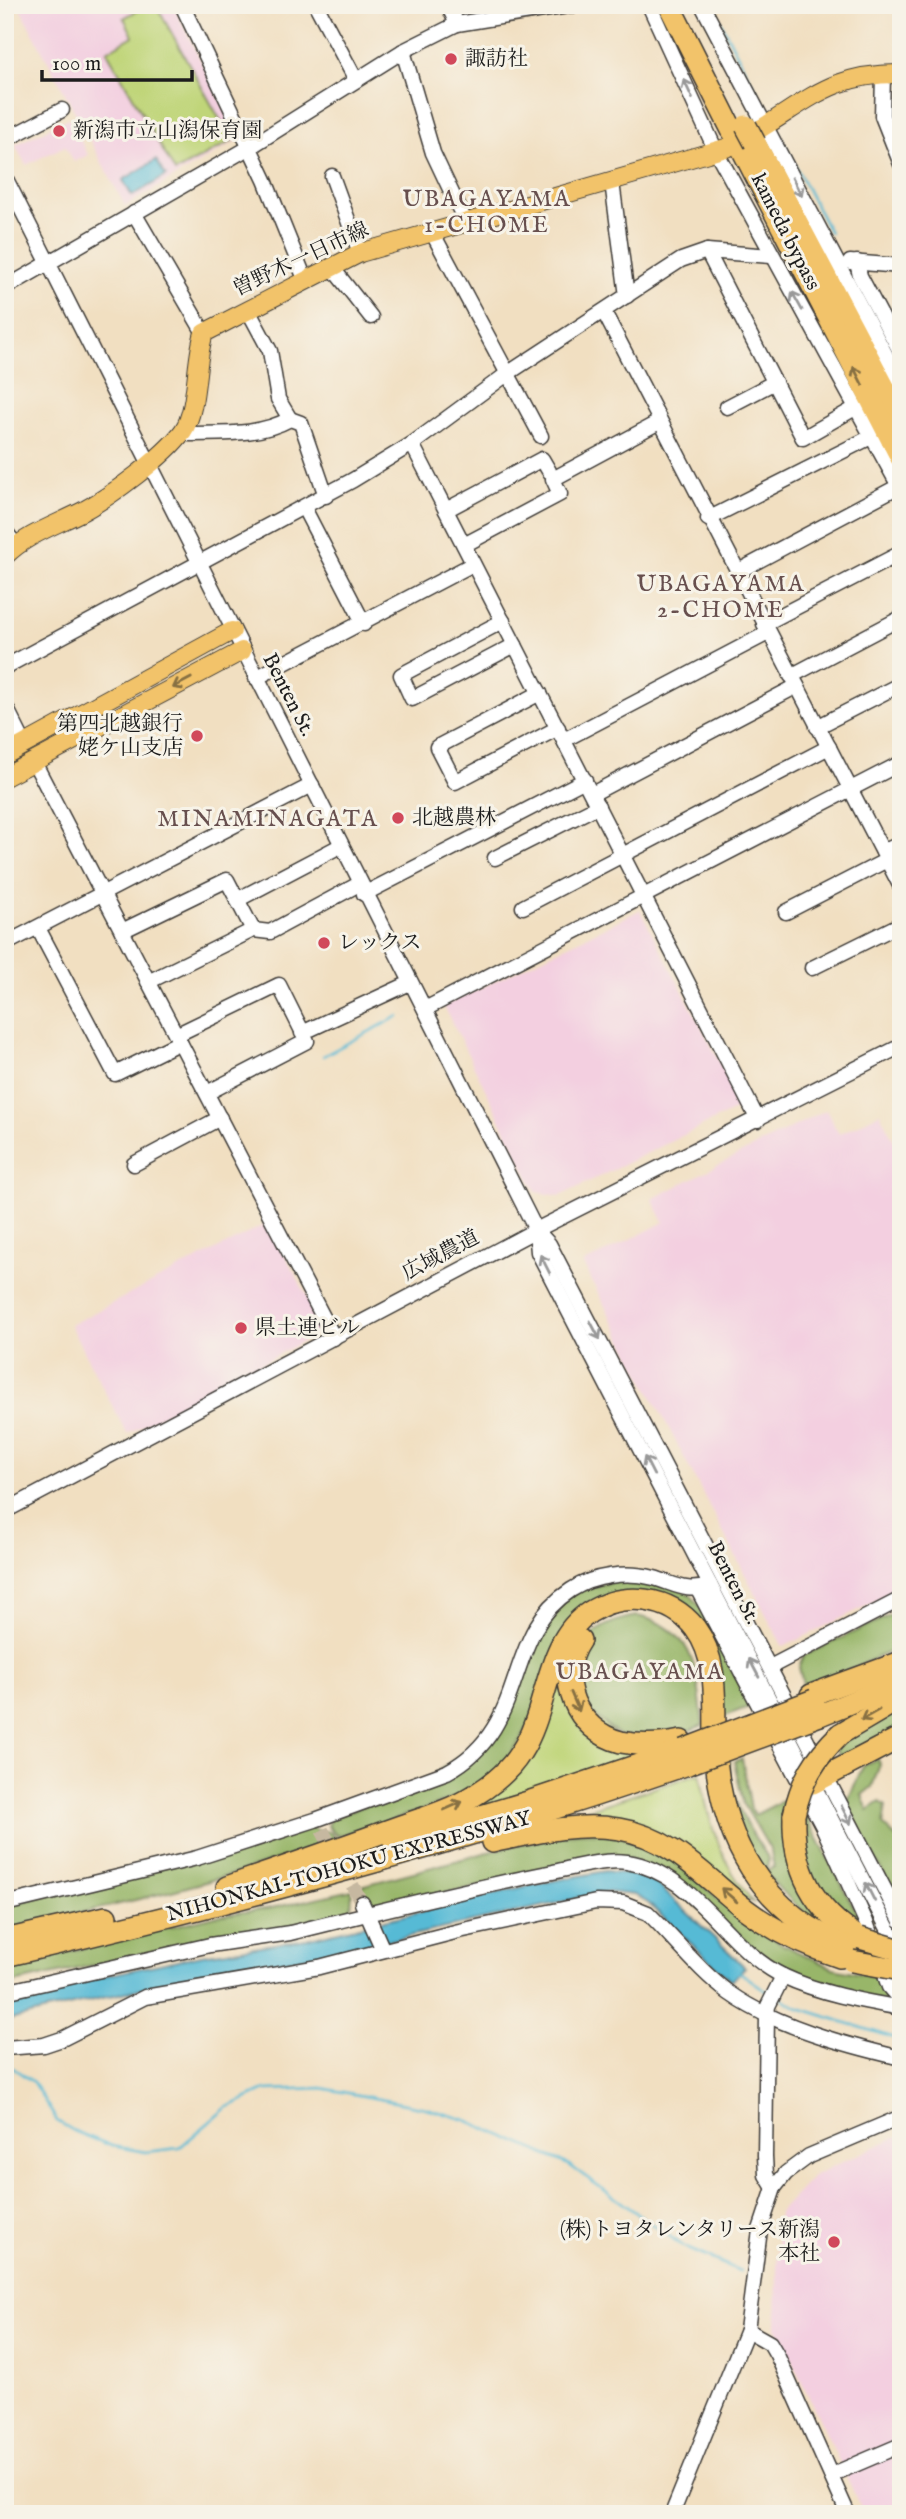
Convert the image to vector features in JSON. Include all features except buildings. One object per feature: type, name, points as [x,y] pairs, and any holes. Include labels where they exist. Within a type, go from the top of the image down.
[{"type":"highway","name":"kameda bypass","points":[[669,5],[749,135],[901,419]]},
{"type":"highway","name":"kameda bypass","points":[[684,5],[749,135],[901,458]]},
{"type":"highway","points":[[225,1895],[451,1807],[492,1784],[515,1761],[532,1733],[558,1653],[577,1622],[604,1605],[640,1599],[675,1611],[693,1626],[706,1646],[714,1684],[719,1794],[728,1826],[744,1858],[766,1888],[793,1916],[827,1938],[901,1970]]},
{"type":"highway","points":[[901,1663],[815,1703],[684,1752],[620,1742],[595,1729],[576,1709],[568,1683],[571,1657],[593,1625],[616,1614],[640,1611],[665,1618],[685,1634],[700,1666],[709,1797],[731,1859],[751,1888],[792,1929],[823,1949],[901,1952]]},
{"type":"highway","points":[[815,1703],[901,1682]]},
{"type":"highway","points":[[856,1950],[810,1889],[795,1854],[794,1815],[805,1778],[814,1762],[840,1734],[901,1698]]},
{"type":"highway","points":[[820,1780],[901,1737]]},
{"type":"highway","name":"NIHONKAI-TOHOKU EXPRESSWAY","points":[[5,1940],[225,1895],[452,1842],[684,1752]]},
{"type":"highway","points":[[225,1895],[297,1889],[534,1833],[573,1827],[606,1827],[636,1833],[667,1847],[763,1922],[806,1944],[901,1958]]},
{"type":"highway","name":"NIHONKAI-TOHOKU EXPRESSWAY","points":[[5,1956],[225,1895]]},
{"type":"main road","name":"曽野木一日市線","points":[[204,333],[360,253],[612,181],[749,135],[829,85],[892,75]]},
{"type":"main road","points":[[9,544],[115,492],[183,431],[190,416],[197,355],[204,333]]},
{"type":"main road","points":[[5,755],[232,631]]},
{"type":"main road","points":[[5,777],[242,651]]},
{"type":"street","points":[[182,5],[250,147],[305,279]]},
{"type":"street","points":[[316,5],[356,80]]},
{"type":"street","points":[[448,5],[457,24]]},
{"type":"street","points":[[5,288],[250,147],[403,51],[457,24],[574,5]]},
{"type":"street","points":[[649,5],[845,261],[860,276],[901,353]]},
{"type":"street","points":[[702,5],[749,135],[771,256],[900,488],[737,572]]},
{"type":"street","points":[[403,51],[433,153],[466,223]]},
{"type":"street","points":[[892,75],[882,116],[901,164]]},
{"type":"street","points":[[5,140],[62,110]]},
{"type":"street","points":[[332,176],[360,253]]},
{"type":"street","name":"Benten St.","points":[[5,177],[312,785],[340,846],[536,1230],[549,1244],[769,1667],[901,1952]]},
{"type":"street","points":[[612,181],[627,296]]},
{"type":"street","points":[[134,213],[204,333]]},
{"type":"street","points":[[432,232],[541,436]]},
{"type":"street","points":[[5,667],[326,496],[412,444],[507,374],[681,260],[707,250],[771,256]]},
{"type":"street","points":[[707,250],[803,438],[857,407]]},
{"type":"street","points":[[845,261],[901,266]]},
{"type":"street","points":[[845,261],[901,384]]},
{"type":"street","points":[[331,266],[371,317]]},
{"type":"street","points":[[248,310],[271,351],[278,399],[289,419],[301,423],[326,496]]},
{"type":"street","points":[[604,312],[708,519],[901,887]]},
{"type":"street","points":[[727,407],[775,382]]},
{"type":"street","points":[[183,431],[189,434],[254,432],[289,419]]},
{"type":"street","points":[[464,545],[560,494],[552,479],[659,422]]},
{"type":"street","points":[[708,519],[873,436]]},
{"type":"street","points":[[412,444],[758,1119]]},
{"type":"street","points":[[446,510],[542,459],[549,471]]},
{"type":"street","points":[[304,508],[364,624]]},
{"type":"street","points":[[540,693],[437,747],[455,782],[561,734],[766,628],[901,553]]},
{"type":"street","points":[[256,678],[364,624],[473,564]]},
{"type":"street","points":[[495,858],[901,618]]},
{"type":"street","points":[[503,621],[401,675],[412,699],[515,645]]},
{"type":"street","points":[[817,727],[901,684]]},
{"type":"street","points":[[5,705],[25,745]]},
{"type":"street","points":[[523,907],[829,747]]},
{"type":"street","points":[[34,762],[334,1338]]},
{"type":"street","points":[[425,1009],[849,784],[901,763]]},
{"type":"street","points":[[148,982],[253,930],[270,932],[585,780]]},
{"type":"street","points":[[5,944],[312,785]]},
{"type":"street","points":[[786,912],[885,856],[901,843]]},
{"type":"street","points":[[237,900],[340,846]]},
{"type":"street","points":[[122,931],[227,880],[253,930]]},
{"type":"street","points":[[812,968],[901,924]]},
{"type":"street","points":[[38,928],[115,1074],[279,985],[307,1041],[207,1093]]},
{"type":"street","points":[[302,1032],[410,983]]},
{"type":"street","name":"広域農道","points":[[5,1511],[536,1230],[901,1045]]},
{"type":"street","points":[[134,1164],[220,1118]]},
{"type":"street","name":"Benten St.","points":[[536,1230],[538,1252],[704,1587],[901,1921]]},
{"type":"street","points":[[5,1904],[197,1858],[318,1825],[447,1772],[475,1754],[502,1717],[537,1627],[550,1608],[571,1590],[599,1578],[624,1575],[653,1578],[684,1589],[704,1587],[823,1827],[866,1922],[889,1987],[901,2001]]},
{"type":"street","points":[[769,1667],[901,1599]]},
{"type":"street","points":[[5,1992],[210,1945],[290,1933],[366,1911],[519,1878],[585,1866],[627,1862],[666,1875],[696,1900],[745,1950],[781,1979],[858,2001],[901,2008]]},
{"type":"street","points":[[5,2048],[44,2045],[62,2039],[145,1997],[319,1967],[383,1950],[610,1901],[648,1913],[729,1993],[861,2048],[901,2059]]},
{"type":"street","points":[[366,1911],[383,1950]]},
{"type":"street","points":[[774,2188],[766,2175],[765,2165],[768,2011],[781,1979]]},
{"type":"street","points":[[672,2514],[747,2330],[760,2230],[774,2188],[786,2173],[809,2156],[901,2117]]},
{"type":"street","points":[[747,2330],[771,2343],[848,2514]]},
{"type":"street","points":[[831,2475],[901,2445]]},
{"type":"shaded area","points":[[18,5],[173,5],[240,139],[125,206]]},
{"type":"shaded area","name":"新潟市立山潟保育園","points":[[69,118],[88,155],[74,162],[65,146],[26,165],[15,145]]},
{"type":"shaded area","points":[[640,910],[743,1106],[560,1196],[536,1192],[444,1006]]},
{"type":"shaded area","points":[[826,1110],[839,1134],[880,1113],[901,1155],[901,1589],[783,1647],[583,1264],[664,1222],[652,1199]]},
{"type":"shaded area","points":[[268,1223],[325,1330],[127,1434],[70,1325]]},
{"type":"shaded area","points":[[901,2135],[901,2514],[864,2514],[776,2327],[778,2213],[814,2175]]},
{"type":"green space","points":[[147,5],[156,5],[232,141],[175,172],[107,51],[133,36],[124,18]]},
{"type":"green space","points":[[627,1577],[673,1586],[694,1599],[722,1644],[751,1706],[723,1717],[693,1614],[587,1603],[535,1713],[511,1754],[498,1769],[468,1791],[408,1815],[337,1836],[328,1826],[330,1819],[422,1783],[505,1723],[543,1622],[568,1594]]},
{"type":"green space","points":[[901,1610],[901,1647],[804,1689],[799,1667],[803,1656]]},
{"type":"green space","points":[[637,1616],[657,1622],[683,1642],[695,1671],[703,1725],[683,1733],[621,1736],[582,1706],[576,1666],[585,1642],[608,1624]]},
{"type":"green space","points":[[558,1673],[635,1757],[452,1816]]},
{"type":"green space","points":[[901,1710],[901,1730],[843,1761],[836,1749],[840,1743]]},
{"type":"green space","points":[[742,1759],[751,1809],[755,1815],[790,1797],[787,1830],[849,1941],[814,1920],[784,1893],[770,1878],[747,1845],[731,1804],[725,1763],[730,1761],[732,1788],[741,1813],[769,1859],[766,1871],[774,1867],[771,1851],[743,1803],[734,1761]]},
{"type":"green space","points":[[878,1759],[880,1764],[872,1787],[862,1795],[868,1810],[880,1802],[886,1806],[883,1825],[901,1842],[901,1907],[846,1804],[864,1764]]},
{"type":"green space","points":[[700,1773],[707,1808],[724,1857],[753,1902],[538,1826]]},
{"type":"green space","points":[[803,1810],[868,1935],[822,1897],[804,1861]]},
{"type":"green space","points":[[307,1825],[318,1831],[330,1832],[335,1839],[214,1880],[5,1930],[5,1906]]},
{"type":"green space","points":[[577,1833],[610,1833],[668,1855],[729,1908],[785,1946],[833,1968],[877,1977],[890,1997],[887,2002],[858,1997],[788,1972],[630,1858],[370,1907],[357,1887],[511,1846]]},
{"type":"green space","points":[[352,1890],[351,1913],[294,1927],[228,1935],[5,1985],[5,1967],[215,1916],[272,1908]]},
{"type":"water","points":[[156,160],[166,176],[132,196],[123,180]]},
{"type":"water","points":[[606,1871],[635,1875],[657,1884],[745,1967],[731,1981],[648,1903],[634,1895],[607,1892],[355,1948],[148,1987],[5,2021],[5,1997],[202,1955],[306,1939],[531,1885]]},
{"type":"waterway","points":[[712,5],[768,115]]},
{"type":"waterway","points":[[775,127],[830,233]]},
{"type":"waterway","points":[[323,1056],[399,1016]]},
{"type":"waterway","points":[[738,1971],[770,1993]]},
{"type":"waterway","points":[[779,1997],[799,2008],[901,2040]]},
{"type":"waterway","points":[[5,2068],[13,2068],[33,2082],[57,2121],[112,2146],[146,2152],[179,2148],[226,2108],[265,2090],[322,2088],[426,2108],[466,2120],[569,2165],[686,2248],[740,2271]]},
{"type":"tunnel","points":[[322,1830],[362,1903]]},
{"type":"place","name":"諏訪社","points":[[451,59]]},
{"type":"place","name":"新潟市立山潟保育園","points":[[59,131]]},
{"type":"place","name":"第四北越銀行 姥ケ山支店","points":[[197,736]]},
{"type":"place","name":"北越農林","points":[[398,818]]},
{"type":"place","name":"レックス","points":[[324,943]]},
{"type":"place","name":"県土連ビル","points":[[241,1328]]},
{"type":"place","name":"(株)トヨタレンタリース新潟 本社","points":[[834,2242]]},
{"type":"district","name":"UBAGAYAMA 1-CHOME","points":[[487,212]]},
{"type":"district","name":"UBAGAYAMA 2-CHOME","points":[[721,597]]},
{"type":"district","name":"MINAMINAGATA","points":[[268,819]]},
{"type":"district","name":"UBAGAYAMA","points":[[640,1672]]}]
